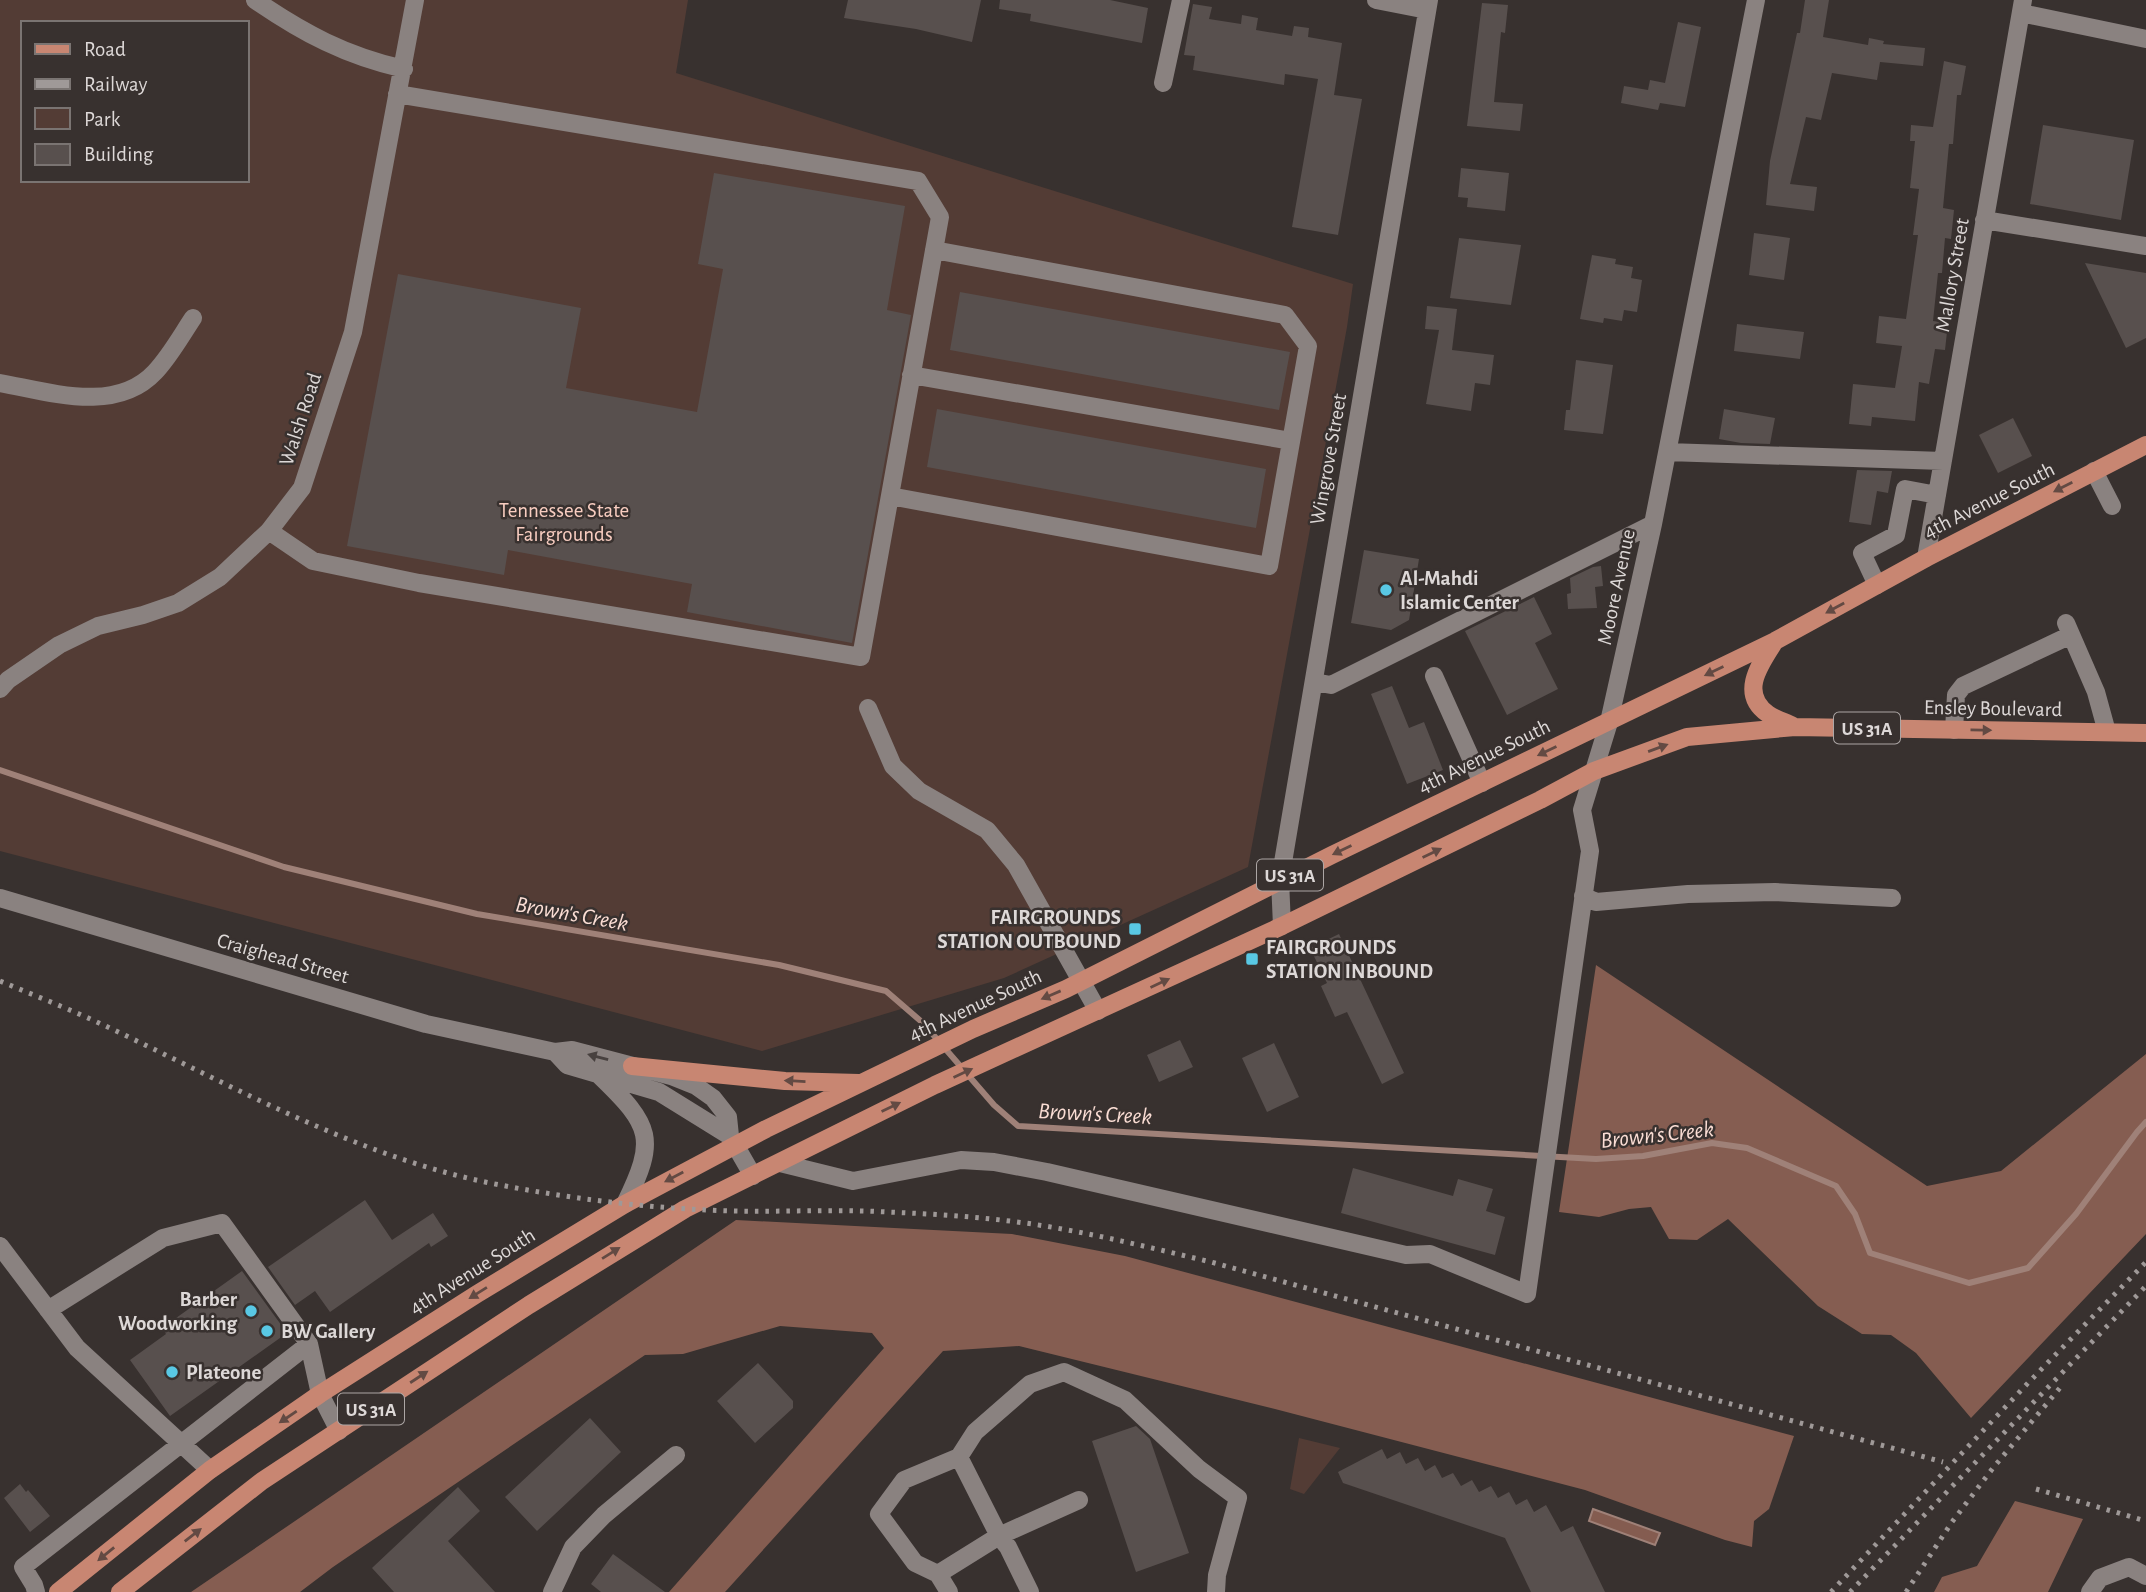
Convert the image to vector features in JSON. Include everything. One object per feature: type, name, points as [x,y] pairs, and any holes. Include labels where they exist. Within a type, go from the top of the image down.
[{"type":"main road","name":"4th Avenue South","points":[[58,1592],[210,1470],[320,1395],[477,1294],[732,1140],[863,1083],[973,1029],[1081,981],[1280,880],[1775,641],[1926,558],[2146,445]]},
{"type":"main road","points":[[1775,641],[1755,673],[1753,690],[1758,704],[1768,713],[1795,727]]},
{"type":"main road","name":"Ensley Boulevard","points":[[1594,771],[1688,737],[1795,727],[2146,733]]},
{"type":"main road","name":"US 31A","points":[[120,1592],[262,1481],[529,1305],[685,1209],[935,1086],[1282,926],[1594,771]]},
{"type":"main road","points":[[632,1066],[772,1080],[863,1083]]},
{"type":"street","points":[[255,0],[289,24],[332,47],[404,69]]},
{"type":"street","name":"Walsh Road","points":[[0,689],[8,680],[59,645],[98,626],[178,603],[219,577],[270,531],[302,488],[353,332],[415,0]]},
{"type":"street","points":[[1163,83],[1181,0]]},
{"type":"street","points":[[1376,0],[1428,5]]},
{"type":"street","name":"Moore Avenue","points":[[780,1163],[853,1181],[961,1160],[1020,1167],[1406,1255],[1430,1254],[1527,1294],[1590,851],[1582,810],[1609,722],[1653,524],[1756,0]]},
{"type":"street","name":"Wingrove Street","points":[[1282,926],[1280,880],[1428,5]]},
{"type":"street","points":[[2022,7],[2146,39]]},
{"type":"street","name":"Mallory Street","points":[[1926,558],[2022,7]]},
{"type":"street","points":[[270,531],[313,561],[405,580],[861,657],[940,217],[918,181],[397,94]]},
{"type":"street","points":[[1984,220],[2146,246]]},
{"type":"street","points":[[890,496],[1269,566],[1308,346],[1286,315],[934,250]]},
{"type":"street","points":[[0,383],[84,397],[128,392],[155,373],[193,318]]},
{"type":"street","points":[[911,375],[1291,441]]},
{"type":"street","points":[[1667,452],[1943,461]]},
{"type":"street","points":[[2094,471],[2112,506]]},
{"type":"street","points":[[1877,585],[1862,553],[1896,534],[1905,489],[1937,495]]},
{"type":"street","points":[[1314,681],[1331,685],[1653,524]]},
{"type":"street","points":[[1954,730],[1956,695],[1963,686],[2069,629],[2096,692],[2107,732]]},
{"type":"street","points":[[1434,676],[1482,783]]},
{"type":"street","points":[[868,708],[893,766],[919,790],[987,830],[1016,865],[1098,1012]]},
{"type":"street","points":[[1583,896],[1596,902],[1688,894],[1775,892],[1892,898]]},
{"type":"street","name":"Craighead Street","points":[[0,898],[426,1024],[555,1052],[572,1050],[683,1080],[713,1098],[728,1117],[732,1140],[753,1176]]},
{"type":"street","name":"Craighead Street","points":[[555,1052],[567,1065],[659,1092],[732,1140]]},
{"type":"street","points":[[598,1073],[630,1107],[643,1128],[645,1157],[625,1204]]},
{"type":"street","points":[[48,1310],[163,1238],[222,1223],[309,1345],[320,1395],[339,1431]]},
{"type":"street","points":[[0,1246],[77,1348],[210,1470]]},
{"type":"street","points":[[36,1592],[23,1567],[309,1345]]},
{"type":"street","points":[[949,1592],[938,1574],[915,1563],[879,1514],[904,1480],[959,1457],[975,1432],[1030,1384],[1064,1371],[1125,1400],[1199,1469],[1238,1498],[1217,1575],[1216,1592]]},
{"type":"street","points":[[552,1592],[573,1547],[604,1516],[676,1455]]},
{"type":"street","points":[[959,1457],[1030,1592]]},
{"type":"street","points":[[938,1574],[999,1536],[1080,1500]]},
{"type":"street","points":[[2090,1592],[2100,1578],[2129,1567],[2146,1576]]},
{"type":"green space","name":"Tennessee State Fairgrounds","points":[[0,0],[688,0],[676,73],[1353,284],[1248,867],[1004,978],[762,1051],[0,851]]},
{"type":"green space","points":[[1299,1438],[1340,1448],[1304,1494],[1290,1489]]},
{"type":"shaded area","points":[[1596,965],[1927,1186],[2001,1171],[2146,1054],[2146,1234],[1971,1418],[1916,1353],[1891,1335],[1862,1334],[1818,1306],[1728,1219],[1697,1240],[1669,1239],[1651,1207],[1629,1209],[1599,1217],[1559,1212]]},
{"type":"shaded area","points":[[736,1220],[1012,1234],[1125,1256],[1794,1436],[1769,1509],[1754,1521],[1752,1547],[1585,1490],[1019,1346],[943,1351],[725,1592],[669,1592],[884,1348],[872,1333],[780,1326],[683,1354],[645,1355],[300,1592],[191,1592]]},
{"type":"shaded area","points":[[2015,1501],[2083,1519],[2048,1592],[1934,1592],[1942,1577],[1977,1566]]},
{"type":"shaded area","points":[[1593,1509],[1660,1533],[1655,1545],[1589,1521]]},
{"type":"building","points":[[848,0],[981,0],[972,42],[916,29],[844,18]]},
{"type":"building","points":[[1000,0],[1110,0],[1148,8],[1142,43],[1030,21],[1031,14],[999,9]]},
{"type":"building","points":[[1805,0],[1829,0],[1823,37],[1868,45],[1869,38],[1884,41],[1883,44],[1925,48],[1923,66],[1880,62],[1877,80],[1832,73],[1821,120],[1806,117],[1790,184],[1817,187],[1814,211],[1766,205],[1770,161],[1797,33],[1800,33]]},
{"type":"building","points":[[1482,3],[1508,5],[1505,33],[1501,32],[1494,102],[1523,104],[1520,131],[1467,126]]},
{"type":"building","points":[[1193,4],[1212,7],[1209,19],[1241,24],[1242,15],[1258,18],[1256,30],[1292,36],[1294,26],[1309,28],[1308,37],[1342,43],[1334,95],[1362,99],[1338,235],[1292,227],[1318,79],[1285,74],[1284,85],[1193,70],[1195,56],[1184,55]]},
{"type":"building","points":[[1678,22],[1701,27],[1685,107],[1660,103],[1658,110],[1621,103],[1624,86],[1648,90],[1650,80],[1665,83]]},
{"type":"building","points":[[1944,61],[1966,66],[1961,95],[1957,95],[1953,144],[1949,144],[1943,208],[1954,210],[1951,239],[1945,238],[1933,321],[1948,323],[1945,350],[1935,349],[1929,384],[1919,382],[1915,421],[1872,417],[1871,426],[1849,424],[1853,384],[1895,388],[1902,346],[1876,343],[1879,316],[1906,319],[1918,235],[1913,235],[1919,189],[1910,188],[1915,141],[1910,141],[1911,125],[1933,127]]},
{"type":"building","points":[[2043,125],[2134,140],[2121,220],[2030,204]]},
{"type":"building","points":[[1461,168],[1509,173],[1505,211],[1467,207],[1468,198],[1458,197]]},
{"type":"building","points":[[714,173],[905,206],[887,310],[911,315],[852,643],[687,612],[692,584],[508,550],[504,575],[347,546],[398,274],[581,308],[566,388],[697,412],[723,269],[698,264]]},
{"type":"building","points":[[1754,233],[1790,238],[1784,280],[1749,275]]},
{"type":"building","points":[[1459,238],[1521,245],[1511,305],[1450,298]]},
{"type":"building","points":[[1592,255],[1616,259],[1615,264],[1633,267],[1631,278],[1642,280],[1637,312],[1624,310],[1622,321],[1604,318],[1603,323],[1580,319]]},
{"type":"building","points":[[2085,263],[2146,273],[2146,338],[2126,348]]},
{"type":"building","points":[[960,292],[1290,352],[1279,410],[950,350]]},
{"type":"building","points":[[1427,306],[1457,309],[1452,350],[1494,355],[1490,385],[1475,383],[1471,411],[1426,404],[1439,330],[1425,329]]},
{"type":"building","points":[[1737,324],[1804,332],[1800,359],[1734,351]]},
{"type":"building","points":[[1576,360],[1613,365],[1603,434],[1564,430],[1566,410],[1570,410]]},
{"type":"building","points":[[937,409],[1266,469],[1256,528],[927,467]]},
{"type":"building","points":[[1724,409],[1775,418],[1770,444],[1719,439]]},
{"type":"building","points":[[2013,418],[2032,456],[1998,473],[1979,435]]},
{"type":"building","points":[[1857,470],[1892,471],[1888,493],[1877,491],[1871,525],[1849,522]]},
{"type":"building","name":"Al-Mahdi Islamic Center","points":[[1364,550],[1419,559],[1409,620],[1391,630],[1351,623]]},
{"type":"building","points":[[1601,566],[1603,586],[1595,587],[1597,608],[1568,609],[1570,578]]},
{"type":"building","points":[[1534,597],[1552,634],[1535,643],[1558,689],[1507,715],[1465,631]]},
{"type":"building","points":[[1392,686],[1409,728],[1424,722],[1443,770],[1407,784],[1371,694]]},
{"type":"building","points":[[1339,934],[1404,1073],[1382,1084],[1347,1012],[1335,1017],[1321,986],[1327,983],[1310,948]]},
{"type":"building","points":[[1180,1040],[1193,1067],[1159,1082],[1147,1055]]},
{"type":"building","points":[[1274,1043],[1299,1097],[1267,1112],[1242,1058]]},
{"type":"building","points":[[1353,1168],[1453,1196],[1458,1179],[1493,1189],[1486,1211],[1505,1217],[1495,1255],[1341,1213]]},
{"type":"building","points":[[365,1200],[392,1240],[433,1213],[448,1236],[431,1247],[429,1243],[330,1312],[315,1291],[295,1305],[268,1267]]},
{"type":"building","points":[[242,1271],[287,1333],[170,1416],[130,1360],[166,1334],[162,1328]]},
{"type":"building","points":[[758,1363],[793,1401],[793,1408],[755,1443],[717,1401]]},
{"type":"building","points":[[590,1418],[621,1452],[537,1531],[505,1497]]},
{"type":"building","points":[[1136,1426],[1150,1439],[1189,1553],[1136,1572],[1092,1441]]},
{"type":"building","points":[[1382,1449],[1387,1459],[1400,1452],[1406,1464],[1418,1458],[1425,1471],[1435,1465],[1442,1478],[1453,1473],[1461,1486],[1472,1480],[1479,1492],[1491,1486],[1498,1498],[1509,1492],[1516,1505],[1527,1499],[1534,1512],[1546,1505],[1561,1532],[1573,1526],[1605,1592],[1531,1592],[1505,1538],[1343,1483],[1338,1472]]},
{"type":"building","points":[[20,1484],[50,1516],[30,1532],[4,1498]]},
{"type":"building","points":[[458,1487],[480,1511],[448,1541],[495,1592],[394,1592],[372,1568]]},
{"type":"building","points":[[613,1554],[665,1592],[601,1592],[591,1584]]},
{"type":"waterway","name":"Brown's Creek","points":[[0,770],[284,867],[477,914],[779,965],[886,991],[923,1023],[994,1105],[1018,1126],[1596,1159],[1643,1156],[1712,1143],[1747,1148],[1836,1186],[1855,1214],[1870,1253],[1969,1283],[2028,1268],[2076,1214],[2146,1122]]},
{"type":"railway","points":[[0,981],[99,1023],[290,1115],[339,1136],[439,1171],[520,1189],[642,1205],[704,1210],[941,1215],[1014,1222],[1077,1232],[1211,1262],[1943,1462]]},
{"type":"railway","points":[[1831,1592],[2146,1262]]},
{"type":"railway","points":[[1850,1592],[2146,1286]]},
{"type":"railway","points":[[1906,1592],[1952,1522],[2064,1383]]},
{"type":"railway","points":[[2036,1489],[2146,1521]]},
{"type":"place","name":"Al-Mahdi Islamic Center","points":[[1386,590]]},
{"type":"place","name":"FAIRGROUNDS STATION OUTBOUND","points":[[1135,929]]},
{"type":"place","name":"FAIRGROUNDS STATION INBOUND","points":[[1252,959]]},
{"type":"place","name":"Barber Woodworking","points":[[251,1311]]},
{"type":"place","name":"BW Gallery","points":[[267,1331]]},
{"type":"place","name":"Plateone","points":[[172,1372]]}]
